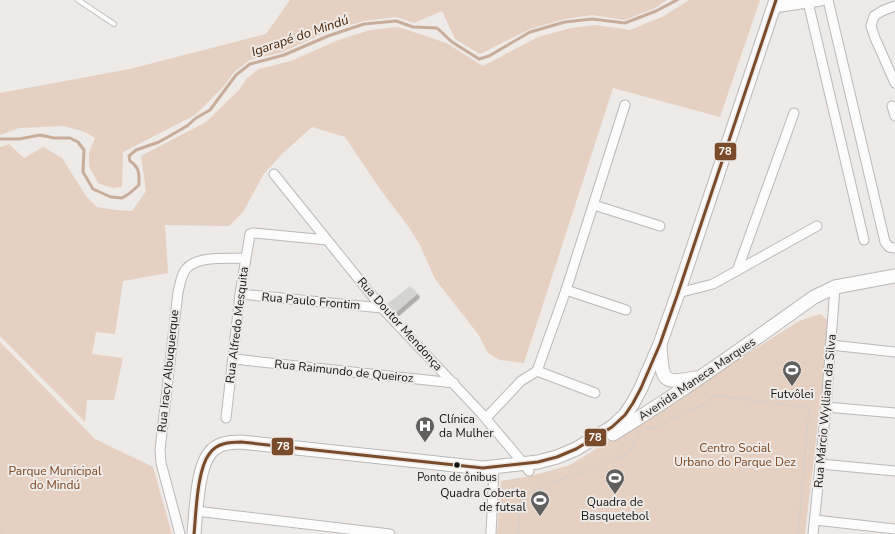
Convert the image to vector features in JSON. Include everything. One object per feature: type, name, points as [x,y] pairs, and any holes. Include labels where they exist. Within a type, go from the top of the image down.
[{"type":"main road","name":"Avenida Maneca Marques","points":[[527,468],[576,449],[618,422],[625,415],[639,393],[660,344],[678,293],[775,3]]},
{"type":"main road","name":"Avenida Maneca Marques","points":[[194,534],[212,465],[216,458],[229,451],[471,475],[550,466],[578,455],[646,414],[814,297],[835,287],[895,276]]},
{"type":"main road","points":[[660,344],[662,370],[666,378],[677,382],[700,377]]},
{"type":"main road","name":"Avenida Maneca Marques","points":[[200,512],[202,534]]},
{"type":"street","points":[[775,3],[821,0]]},
{"type":"street","points":[[828,0],[885,242],[889,247],[895,248]]},
{"type":"street","points":[[808,2],[864,240]]},
{"type":"street","points":[[895,6],[874,16],[871,26],[895,83]]},
{"type":"street","points":[[486,418],[522,381],[537,371],[566,290],[625,104]]},
{"type":"street","points":[[892,106],[895,116]]},
{"type":"street","points":[[737,271],[794,113]]},
{"type":"street","name":"Rua Doutor Mendonça","points":[[274,174],[382,308],[486,418],[527,468]]},
{"type":"street","points":[[594,205],[660,226]]},
{"type":"street","points":[[678,293],[713,284],[817,226]]},
{"type":"street","name":"Rua Alfredo Mesquita","points":[[226,418],[234,359],[240,294],[245,258],[251,233],[327,240]]},
{"type":"street","name":"Rua Iracy Albuquerque","points":[[180,534],[161,463],[160,450],[181,277],[190,264],[204,259],[245,258]]},
{"type":"street","name":"Rua Márcio Wylliam da Silva","points":[[813,534],[832,345],[835,287]]},
{"type":"street","points":[[566,290],[626,310]]},
{"type":"street","name":"Rua Paulo Frontim","points":[[240,294],[382,308]]},
{"type":"street","points":[[832,345],[895,352]]},
{"type":"street","name":"Rua Raimundo de Queiroz","points":[[234,359],[454,383]]},
{"type":"street","points":[[537,371],[595,393]]},
{"type":"street","points":[[826,407],[895,413]]},
{"type":"street","points":[[820,464],[895,471]]},
{"type":"street","points":[[491,534],[494,472]]},
{"type":"street","points":[[200,512],[390,534]]},
{"type":"street","points":[[815,520],[895,529]]},
{"type":"lane","points":[[78,0],[114,24]]},
{"type":"path","points":[[518,534],[521,497],[563,478],[616,460],[630,451],[642,430],[645,428],[652,428],[704,404],[714,397],[720,396],[809,408],[798,534]]},
{"type":"path","points":[[0,531],[4,534]]},
{"type":"green space","points":[[290,0],[667,0],[655,8],[625,20],[592,15],[565,19],[530,29],[480,54],[455,39],[442,11],[414,23],[396,17],[364,21],[327,32],[283,52],[250,60],[234,72],[225,85],[195,115],[123,152],[122,187],[112,188],[98,183],[89,166],[89,153],[95,138],[85,132],[64,126],[19,128],[0,135],[0,93],[130,69],[266,34]]},
{"type":"green space","points":[[689,0],[760,0],[720,117],[613,88],[524,363],[500,360],[488,353],[478,334],[435,279],[420,245],[408,226],[380,189],[345,137],[312,127],[282,154],[263,175],[243,212],[229,226],[165,225],[168,273],[123,281],[115,334],[96,332],[92,354],[123,358],[114,400],[87,400],[85,422],[0,336],[0,147],[9,144],[24,158],[43,147],[62,158],[86,196],[97,207],[132,211],[146,191],[141,156],[206,122],[239,90],[247,78],[259,69],[291,61],[336,41],[370,30],[398,27],[448,44],[483,66],[538,37],[571,28],[596,25],[630,30],[664,16]]},
{"type":"green space","name":"Centro Social Urbano do Parque Dez","points":[[820,314],[830,322],[805,534],[497,534],[501,481],[531,476],[570,465],[799,321]]},
{"type":"green space","name":"Parque Municipal do Mindú","points":[[0,342],[95,439],[153,467],[172,534],[0,534]]},
{"type":"building","points":[[410,286],[417,294],[395,313],[387,304]]},
{"type":"waterway","name":"Igarapé do Mindú","points":[[0,139],[19,139],[40,135],[54,138],[70,138],[78,142],[84,150],[83,172],[93,189],[111,197],[122,198],[139,185],[136,166],[130,161],[129,156],[136,150],[159,142],[187,126],[196,118],[210,110],[236,75],[250,64],[284,55],[328,36],[364,24],[396,21],[413,27],[437,28],[452,42],[479,59],[489,56],[530,32],[565,22],[592,19],[625,23],[656,11],[677,0]]},
{"type":"transit line","name":"78","points":[[194,534],[202,469],[210,453],[220,445],[232,442],[241,442],[483,468],[538,462],[557,457],[576,449],[612,427],[625,415],[633,403],[660,344],[776,0]]},
{"type":"place","name":"Futvôlei","points":[[792,387]]},
{"type":"place","name":"Clínica da Mulher","points":[[425,443]]},
{"type":"place","name":"Ponto de ônibus","points":[[457,465]]},
{"type":"place","name":"Quadra de Basquetebol","points":[[615,495]]},
{"type":"place","name":"Quadra Coberta de futsal","points":[[540,517]]}]
